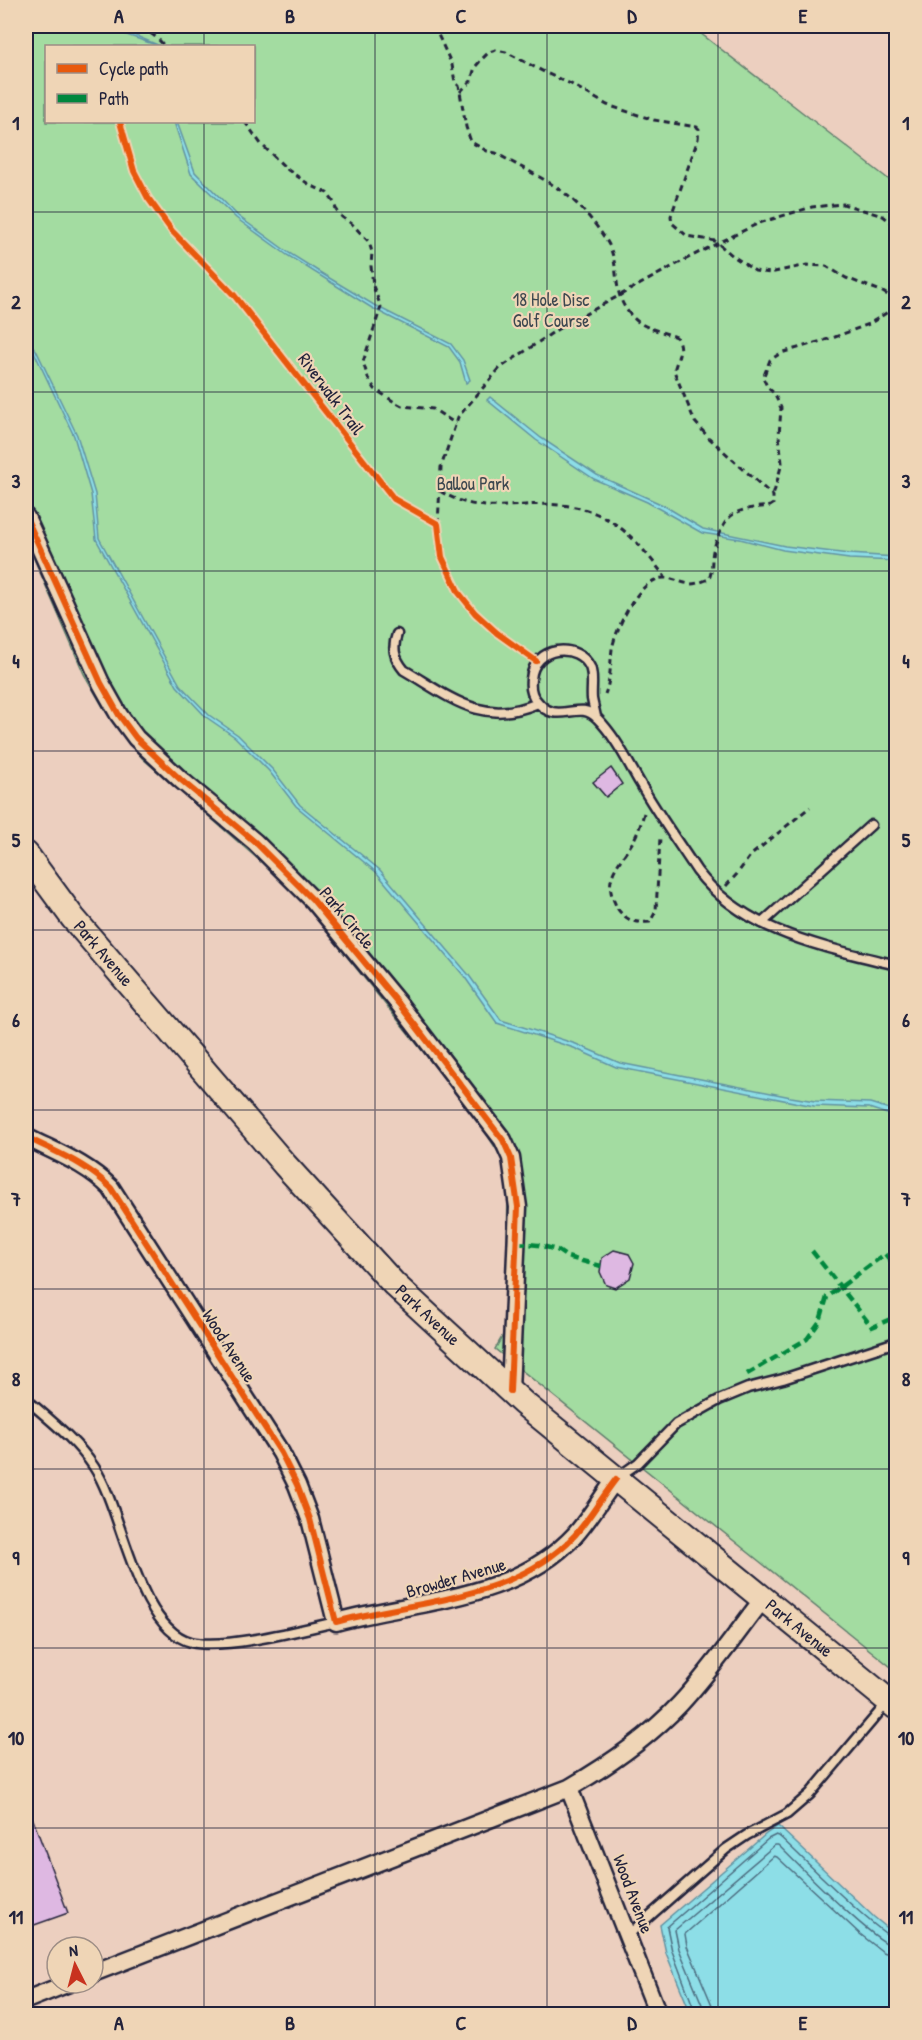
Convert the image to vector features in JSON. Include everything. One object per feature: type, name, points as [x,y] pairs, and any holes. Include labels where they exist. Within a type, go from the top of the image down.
[{"type":"main road","name":"Park Avenue","points":[[26,854],[73,918],[326,1212],[394,1284],[510,1391],[893,1704]]},
{"type":"street","name":"Park Circle","points":[[26,517],[100,683],[119,716],[136,738],[181,780],[255,842],[313,900],[399,1004],[503,1140],[511,1158],[518,1207],[510,1391]]},
{"type":"street","name":"Wood Avenue","points":[[26,1137],[84,1165],[111,1188],[280,1453],[297,1485],[310,1519],[336,1622]]},
{"type":"street","name":"Browder Avenue","points":[[336,1622],[435,1602],[517,1576],[542,1563],[576,1534],[615,1479]]},
{"type":"street","points":[[105,1968],[569,1788],[598,1770],[652,1730],[680,1704],[763,1599]]},
{"type":"street","name":"Wood Avenue","points":[[569,1788],[658,2014]]},
{"type":"street","points":[[26,2000],[45,1992]]},
{"type":"lane","points":[[397,634],[394,653],[397,662],[404,670],[470,708],[488,712],[506,712],[524,709],[538,703]]},
{"type":"lane","points":[[596,717],[592,698],[592,673],[589,665],[573,652],[552,651],[542,655],[531,670],[530,685],[538,703],[558,714],[575,710],[585,711],[596,717],[625,755],[648,797],[697,871],[729,904],[762,923],[794,937],[897,965]]},
{"type":"lane","points":[[762,923],[871,825]]},
{"type":"lane","points":[[615,1479],[638,1463],[676,1424],[719,1400],[748,1388],[794,1376],[897,1342]]},
{"type":"lane","points":[[26,1399],[79,1447],[95,1468],[107,1491],[129,1555],[155,1613],[164,1626],[176,1635],[205,1644],[276,1635],[336,1622]]},
{"type":"lane","points":[[628,1935],[726,1849],[787,1814],[810,1794],[893,1704]]},
{"type":"path","points":[[120,26],[142,29],[159,39],[164,45]]},
{"type":"path","points":[[434,26],[452,65],[455,82],[459,86],[471,142],[548,181],[581,208],[609,245],[617,279],[618,297],[624,307],[639,323],[676,337],[679,341],[680,351],[674,371],[695,422],[708,437],[773,496]]},
{"type":"path","points":[[440,491],[454,500],[468,504],[496,507],[561,504],[587,509],[609,519],[640,544],[665,577],[690,584],[709,579],[713,551],[726,521],[734,512],[742,509],[773,504],[782,463],[779,436],[781,408],[763,378],[770,360],[781,353],[869,324],[894,308],[893,298],[846,278],[826,266],[807,265],[770,273],[755,271],[719,243],[687,236],[672,223],[673,207],[698,139],[699,129],[697,127],[654,120],[607,105],[571,84],[506,52],[496,50],[489,52],[482,59],[471,81],[460,92]]},
{"type":"path","points":[[246,123],[261,144],[288,170],[327,193],[342,217],[369,242],[372,252],[373,286],[381,307],[363,362],[368,378],[375,389],[402,406],[433,409],[456,424]]},
{"type":"path","points":[[440,535],[438,524],[441,467],[458,417],[500,368],[558,329],[759,223],[812,207],[843,204],[882,216],[897,226]]},
{"type":"path","points":[[429,519],[438,524]]},
{"type":"path","points":[[604,698],[610,684],[616,631],[635,598],[648,584],[665,577]]},
{"type":"path","points":[[648,797],[640,829],[618,861],[610,879],[611,895],[617,910],[629,920],[640,923],[650,922],[656,911],[660,815]]},
{"type":"path","points":[[718,894],[750,856],[810,807]]},
{"type":"green space","name":"Ballou Park","points":[[32,26],[691,26],[896,185],[896,1671],[495,1349],[506,1330],[508,1184],[502,1158],[477,1119],[308,908],[260,861],[142,758],[106,712],[84,674],[26,540],[26,29]]},
{"type":"water","points":[[107,26],[158,45],[155,45]]},
{"type":"water","points":[[174,123],[177,123],[195,172],[238,216],[289,253],[374,305],[451,344],[463,360],[470,380],[466,383],[460,362],[449,347],[372,308],[287,255],[236,218],[191,174]]},
{"type":"water","points":[[26,339],[36,350],[77,435],[95,494],[99,538],[180,685],[209,715],[238,735],[273,770],[300,805],[380,870],[468,974],[501,1020],[576,1044],[620,1063],[815,1101],[870,1103],[896,1111],[896,1117],[869,1108],[814,1106],[616,1067],[574,1048],[497,1023],[464,976],[376,872],[296,806],[269,771],[235,737],[206,717],[177,686],[96,539],[91,494],[74,436],[34,352],[26,344]]},
{"type":"water","points":[[490,397],[541,438],[597,475],[663,505],[703,529],[785,546],[896,557],[896,561],[849,559],[783,550],[740,539],[702,533],[647,502],[594,479],[536,440],[487,400]]},
{"type":"water","points":[[778,1826],[896,1935],[896,2014],[691,2014],[666,1953],[660,1925]]},
{"type":"building","points":[[611,768],[622,784],[606,797],[593,782]]},
{"type":"building","points":[[614,1250],[629,1254],[634,1263],[630,1278],[615,1288],[606,1285],[600,1272],[602,1258]]},
{"type":"building","points":[[26,1801],[68,1913],[26,1928]]},
{"type":"marked path","points":[[517,1243],[557,1250],[567,1257],[601,1266]]},
{"type":"marked path","points":[[812,1251],[872,1327],[893,1318],[896,1311]]},
{"type":"marked path","points":[[747,1374],[807,1339],[820,1321],[827,1297],[885,1254],[896,1267]]},
{"type":"cycle path","name":"Riverwalk Trail","points":[[120,123],[134,171],[148,198],[172,231],[234,295],[394,499],[438,524],[442,557],[459,593],[475,613],[497,633],[536,661]]},
{"type":"cycle path","points":[[26,517],[101,683],[119,715],[136,738],[181,780],[255,842],[313,900],[399,1004],[503,1140],[511,1158],[518,1207],[510,1391]]},
{"type":"cycle path","points":[[26,1137],[81,1165],[111,1188],[281,1453],[310,1519],[336,1622],[463,1595],[494,1586],[523,1573],[550,1557],[575,1535],[616,1479]]},
{"type":"park label","name":"18 Hole Disc Golf Course","points":[[551,310]]}]
